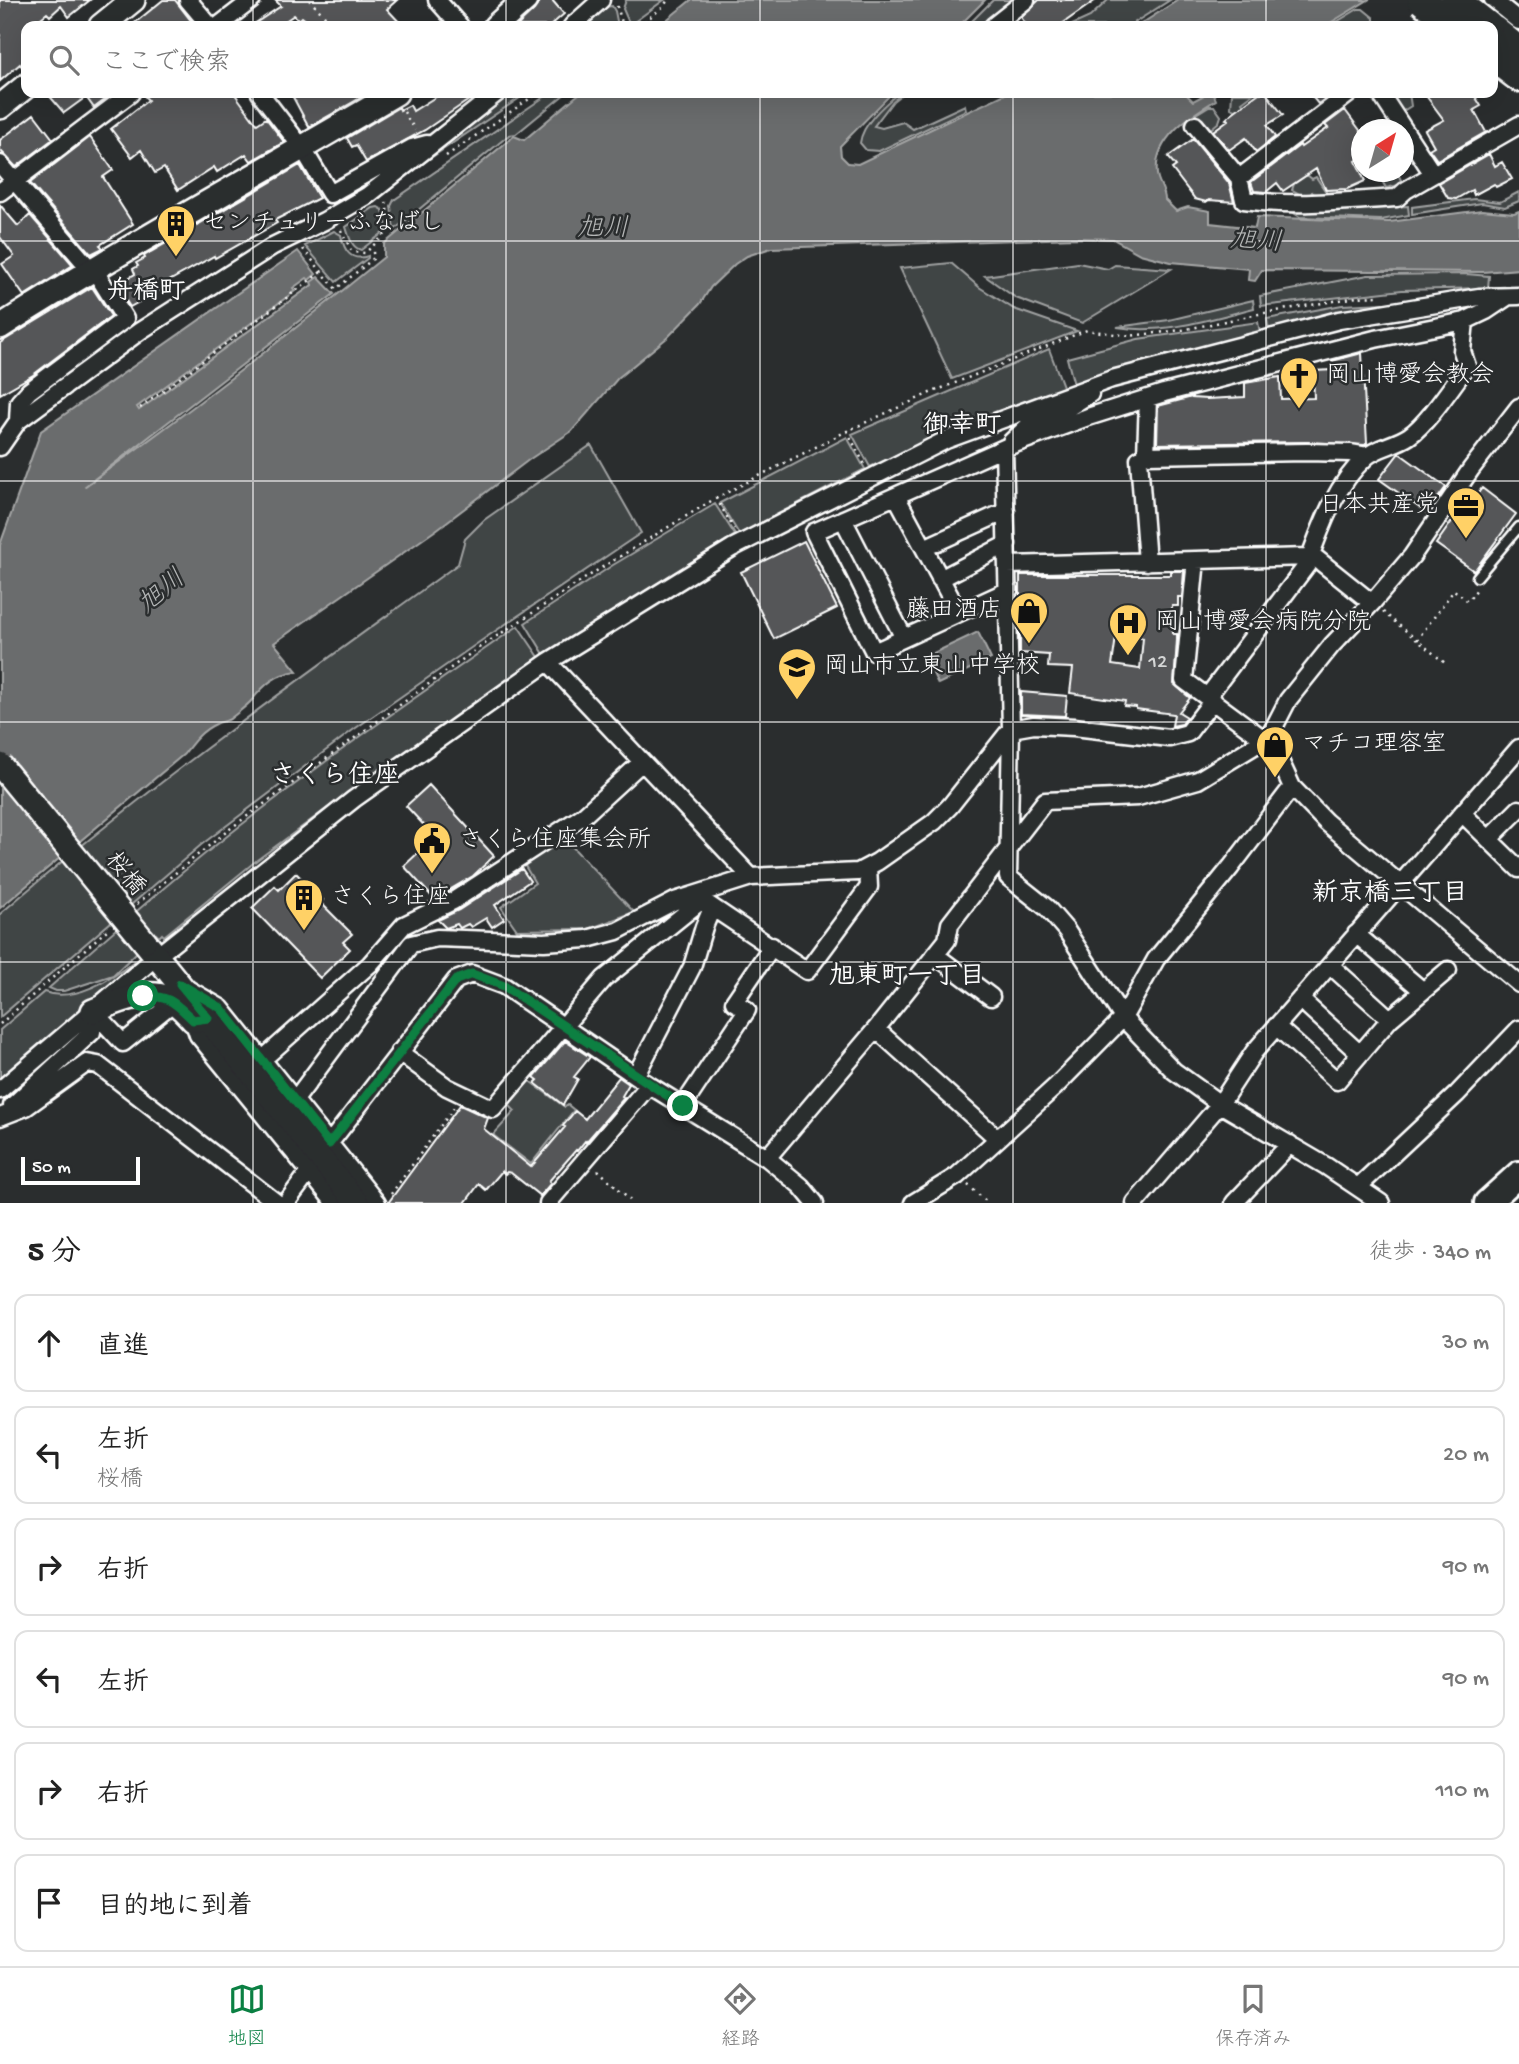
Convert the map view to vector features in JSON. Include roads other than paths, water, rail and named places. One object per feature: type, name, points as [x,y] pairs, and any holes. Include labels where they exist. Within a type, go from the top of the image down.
[{"type":"highway","points":[[1422,0],[1448,21]]},
{"type":"highway","points":[[1455,0],[1482,21]]},
{"type":"highway","points":[[1498,34],[1519,51]]},
{"type":"highway","points":[[1498,61],[1519,77]]},
{"type":"main road","points":[[1487,1203],[1519,1174]]},
{"type":"street","points":[[107,21],[133,0]]},
{"type":"street","points":[[188,0],[206,21]]},
{"type":"street","points":[[225,21],[252,0]]},
{"type":"street","points":[[437,0],[456,21]]},
{"type":"street","points":[[502,21],[525,0]]},
{"type":"street","points":[[999,21],[1026,0]]},
{"type":"street","points":[[1446,21],[1473,0]]},
{"type":"street","points":[[1493,0],[1519,21]]},
{"type":"street","points":[[580,21],[609,2]]},
{"type":"street","points":[[0,107],[21,90]]},
{"type":"street","points":[[0,192],[124,98]]},
{"type":"street","points":[[264,98],[303,149],[330,194],[412,148],[429,144]]},
{"type":"street","points":[[0,327],[92,269],[387,98]]},
{"type":"street","points":[[0,447],[18,421],[140,331],[273,246],[324,221],[367,195],[490,98]]},
{"type":"street","points":[[1238,178],[1343,98]]},
{"type":"street","points":[[1383,98],[1433,174]]},
{"type":"street","points":[[1195,125],[1238,178],[1244,200],[1315,203],[1397,198],[1406,190],[1519,125]]},
{"type":"street","points":[[0,164],[92,269],[125,319],[29,391],[19,402],[18,421]]},
{"type":"street","points":[[1009,590],[874,652],[814,532],[1004,448],[1149,398],[1375,338],[1465,321],[1513,296]]},
{"type":"street","points":[[0,1090],[93,1011],[150,949],[354,799],[548,662],[742,542],[946,440],[1112,379],[1339,320],[1479,297],[1513,296]]},
{"type":"street","points":[[399,1052],[447,1087],[493,1109],[604,979],[703,901],[751,877],[858,872],[868,867],[934,822],[950,806],[1011,729],[1034,725],[1168,737],[1188,733],[1210,698],[1307,565],[1331,504],[1367,456],[1402,441],[1418,429],[1467,366],[1462,351],[1465,321]]},
{"type":"street","points":[[1112,379],[1068,408],[1028,426],[1004,448],[1011,729],[1008,877],[1047,908],[1066,930],[1123,1018],[1174,1071],[1220,1104],[1290,1144],[1381,1203]]},
{"type":"street","points":[[1146,455],[1149,398]]},
{"type":"street","points":[[766,1158],[876,1029],[947,940],[950,924],[1045,801],[1139,797],[1198,780],[1267,739],[1288,700],[1332,645],[1412,556],[1471,468],[1519,407]]},
{"type":"street","points":[[1147,562],[1139,459],[1146,455],[1328,452],[1367,456]]},
{"type":"street","points":[[896,496],[959,613]]},
{"type":"street","points":[[924,548],[1006,511]]},
{"type":"street","points":[[843,519],[904,638]]},
{"type":"street","points":[[940,579],[1007,544]]},
{"type":"street","points":[[1008,565],[1309,557],[1317,559],[1372,603]]},
{"type":"street","points":[[1196,560],[1184,680],[1267,739],[1292,787],[1326,822],[1519,984]]},
{"type":"street","points":[[548,662],[751,877]]},
{"type":"street","points":[[1135,1203],[1220,1104],[1254,1052],[1519,748]]},
{"type":"street","points":[[263,1059],[370,964],[404,925],[453,901],[583,817],[642,762]]},
{"type":"street","name":"桜橋","points":[[0,765],[150,949],[177,993],[358,1203]]},
{"type":"street","points":[[913,1203],[957,1176],[1055,1087],[1123,1018],[1156,959],[1292,787]]},
{"type":"street","points":[[1489,839],[1519,809]]},
{"type":"street","points":[[1462,813],[1519,869]]},
{"type":"street","points":[[295,1100],[411,944],[436,938],[544,942],[586,939],[617,931],[675,901],[703,901],[807,971],[869,887],[868,867]]},
{"type":"street","points":[[548,1203],[585,1159],[642,1080],[692,967],[704,927],[703,901]]},
{"type":"street","points":[[1356,934],[1423,991]]},
{"type":"street","points":[[683,1106],[747,1010],[734,1002],[772,946]]},
{"type":"street","points":[[935,955],[991,997]]},
{"type":"street","points":[[1330,965],[1390,1019]]},
{"type":"street","points":[[1276,1026],[1337,1081],[1390,1019],[1448,970]]},
{"type":"street","points":[[329,1144],[456,980],[472,974],[504,986],[642,1080],[766,1158],[801,1186],[815,1203]]},
{"type":"street","points":[[93,1011],[143,996],[177,993],[221,1008],[329,1144],[383,1200]]},
{"type":"street","points":[[93,1011],[123,1043],[177,993]]},
{"type":"street","points":[[1300,999],[1360,1054]]},
{"type":"street","points":[[0,1117],[92,1032],[93,1011]]},
{"type":"street","points":[[201,1019],[198,1035],[335,1203]]},
{"type":"street","points":[[876,1029],[998,1139]]},
{"type":"street","points":[[1358,1187],[1457,1094],[1519,1029]]},
{"type":"street","points":[[0,1117],[26,1107],[87,1063],[98,1065],[277,1203]]},
{"type":"street","points":[[1234,1203],[1290,1144]]},
{"type":"street","points":[[286,1203],[310,1171]]},
{"type":"lane","points":[[1477,577],[1519,527]]},
{"type":"water","points":[[691,0],[985,0],[964,21],[665,21]]},
{"type":"water","points":[[1178,0],[1368,0],[1333,21],[1146,21]]},
{"type":"water","name":"旭川","points":[[574,98],[887,98],[840,146],[841,156],[848,163],[858,164],[997,98],[1190,98],[1193,101],[1199,98],[1215,98],[1175,130],[1167,139],[1157,161],[1157,174],[1165,200],[1176,211],[1188,207],[1210,211],[1210,223],[1255,228],[1257,217],[1389,222],[1482,210],[1514,213],[1519,211],[1519,269],[1483,272],[1262,270],[1255,281],[1248,280],[1249,269],[1171,262],[1140,254],[1113,239],[1076,238],[771,248],[747,256],[711,287],[700,304],[668,337],[618,378],[572,431],[274,643],[297,671],[272,681],[229,719],[206,730],[184,754],[0,908],[0,545],[41,431],[298,251],[316,274],[293,288],[295,291],[137,407],[139,410],[312,285],[311,282],[318,277],[334,294],[84,487],[237,374],[384,257],[384,244],[514,136],[524,140]]},
{"type":"water","points":[[978,632],[991,659],[938,684],[925,657]]},
{"type":"place","name":"センチュリーふなばし","points":[[176,258]]},
{"type":"place","name":"岡山博愛会教会","points":[[1299,410]]},
{"type":"place","name":"日本共産党","points":[[1466,540]]},
{"type":"place","name":"藤田酒店","points":[[1029,645]]},
{"type":"place","name":"岡山博愛会病院分院","points":[[1128,657]]},
{"type":"place","name":"岡山市立東山中学校","points":[[797,701]]},
{"type":"place","name":"マチコ理容室","points":[[1275,779]]},
{"type":"place","name":"さくら住座集会所","points":[[432,875]]},
{"type":"place","name":"さくら住座","points":[[304,932]]},
{"type":"district","name":"舟橋町","points":[[146,293]]},
{"type":"district","name":"御幸町","points":[[962,427]]},
{"type":"district","name":"さくら住座","points":[[335,777]]},
{"type":"district","name":"新京橋三丁目","points":[[1390,895]]},
{"type":"district","name":"旭東町一丁目","points":[[907,978]]}]
